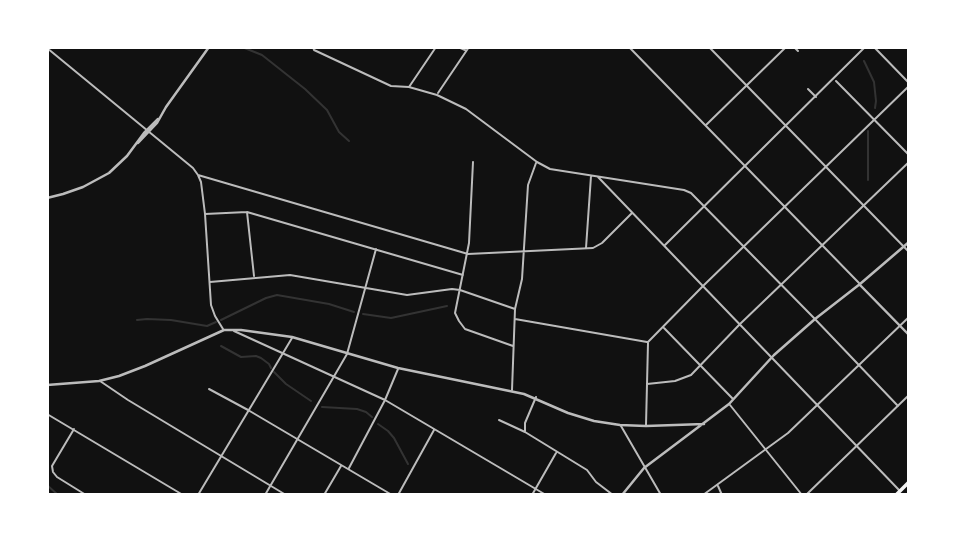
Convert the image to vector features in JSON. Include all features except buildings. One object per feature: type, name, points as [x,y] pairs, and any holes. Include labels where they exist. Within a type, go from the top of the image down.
[{"type":"main road","points":[[898,493],[909,482]]},
{"type":"street","points":[[47,198],[95,182],[119,165],[158,119],[209,47]]},
{"type":"street","points":[[313,47],[314,50],[391,86],[409,87],[437,95],[466,109],[550,169],[691,193],[898,406]]},
{"type":"street","points":[[409,87],[436,47]]},
{"type":"street","points":[[458,47],[466,51]]},
{"type":"street","points":[[437,95],[468,47]]},
{"type":"street","points":[[629,47],[909,335]]},
{"type":"street","points":[[709,47],[909,252]]},
{"type":"street","points":[[706,125],[786,47]]},
{"type":"street","points":[[794,47],[798,51]]},
{"type":"street","points":[[665,246],[865,47]]},
{"type":"street","points":[[646,426],[648,342],[909,84],[874,47]]},
{"type":"street","points":[[47,48],[193,168],[198,175],[205,214],[211,304],[224,330]]},
{"type":"street","points":[[835,79],[909,155]]},
{"type":"street","points":[[808,89],[816,97]]},
{"type":"street","points":[[473,162],[468,254],[456,313],[465,329],[514,346]]},
{"type":"street","points":[[512,391],[514,318],[522,279],[528,185],[537,162]]},
{"type":"street","points":[[647,384],[684,379],[691,375],[740,324],[909,163]]},
{"type":"street","points":[[906,165],[909,169]]},
{"type":"street","points":[[198,175],[468,254],[586,249],[599,245],[632,213]]},
{"type":"street","points":[[586,249],[591,175]]},
{"type":"street","points":[[598,177],[857,445],[898,493]]},
{"type":"street","points":[[205,214],[247,212],[463,275]]},
{"type":"street","points":[[247,212],[255,277]]},
{"type":"street","points":[[622,495],[644,468],[734,400],[772,357],[909,242]]},
{"type":"street","points":[[265,495],[347,354],[376,249]]},
{"type":"street","points":[[209,282],[290,275],[407,295],[446,289],[460,290],[515,309]]},
{"type":"street","points":[[703,495],[788,433],[909,317]]},
{"type":"street","points":[[514,318],[648,342]]},
{"type":"street","points":[[663,327],[734,400]]},
{"type":"street","points":[[47,385],[99,381],[119,376],[224,330],[232,330],[292,337],[398,369],[536,397],[582,418],[620,425],[704,424]]},
{"type":"street","points":[[232,330],[385,400],[546,495]]},
{"type":"street","points":[[198,495],[292,337]]},
{"type":"street","points":[[348,469],[385,400],[398,369]]},
{"type":"street","points":[[99,381],[286,495]]},
{"type":"street","points":[[209,389],[391,495]]},
{"type":"street","points":[[729,404],[804,495],[909,395]]},
{"type":"street","points":[[525,432],[525,423],[536,397]]},
{"type":"street","points":[[47,414],[183,495]]},
{"type":"street","points":[[499,420],[525,432],[587,470],[596,482],[613,495]]},
{"type":"street","points":[[620,425],[661,495]]},
{"type":"street","points":[[74,429],[52,466],[53,472],[86,495]]},
{"type":"street","points":[[398,495],[434,430]]},
{"type":"street","points":[[532,495],[556,453]]},
{"type":"street","points":[[324,495],[342,465]]},
{"type":"street","points":[[717,484],[722,495]]},
{"type":"waterway","points":[[242,47],[262,55],[305,89],[327,110],[339,132],[349,141]]},
{"type":"waterway","points":[[864,61],[874,82],[875,108]]},
{"type":"waterway","points":[[868,131],[868,180]]},
{"type":"waterway","points":[[221,320],[277,295],[329,304],[354,312]]},
{"type":"waterway","points":[[363,314],[391,318],[447,306]]},
{"type":"waterway","points":[[137,320],[171,320],[207,326],[216,322]]},
{"type":"waterway","points":[[221,346],[241,357],[261,358],[271,368]]},
{"type":"waterway","points":[[274,372],[311,401]]},
{"type":"waterway","points":[[322,407],[357,409],[372,417]]},
{"type":"waterway","points":[[378,424],[394,438],[408,464]]},
{"type":"waterway","points":[[47,485],[58,495]]}]
